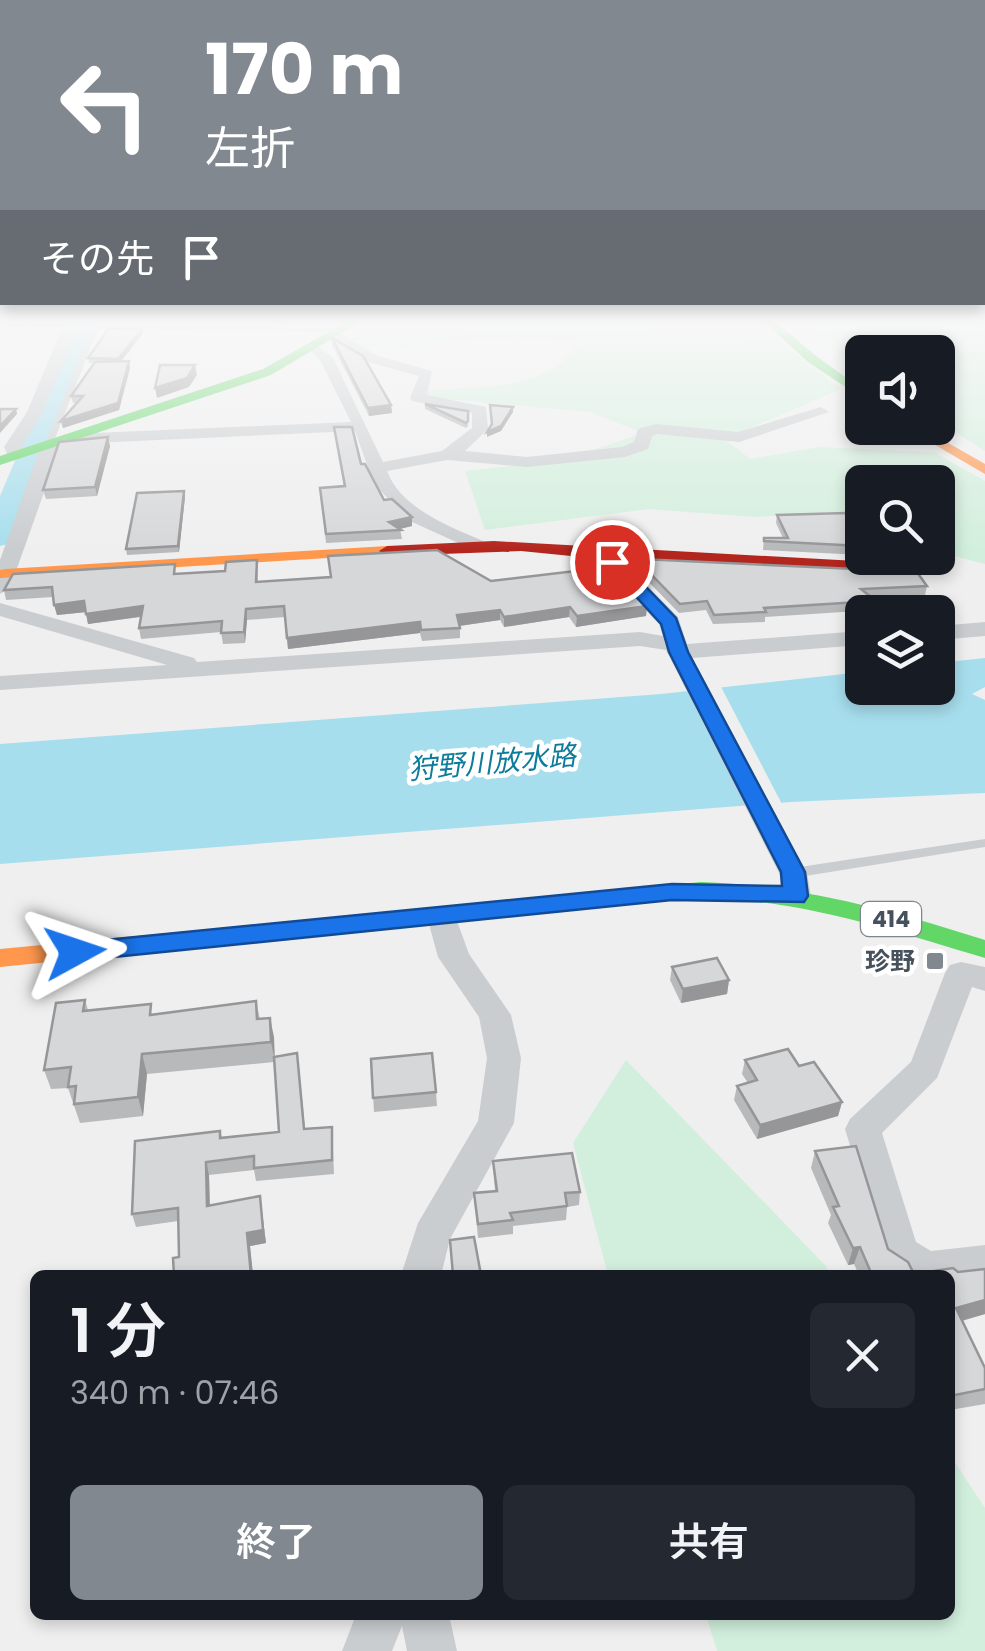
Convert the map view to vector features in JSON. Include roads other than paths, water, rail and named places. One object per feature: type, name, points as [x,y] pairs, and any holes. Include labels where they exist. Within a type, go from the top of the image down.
[{"type":"main road","points":[[32,451],[203,396]]},
{"type":"main road","points":[[944,445],[985,468]]},
{"type":"main road","points":[[948,445],[985,468]]},
{"type":"main road","points":[[2,581],[478,546],[566,547],[601,554],[845,566]]},
{"type":"main road","name":"414","points":[[0,958],[672,892],[764,892],[790,874],[880,916],[985,949]]},
{"type":"street","points":[[2,581],[49,452],[12,447],[42,396]]},
{"type":"street","points":[[345,396],[383,484],[416,517],[478,546]]},
{"type":"street","points":[[419,396],[480,410],[480,428],[469,442],[447,455]]},
{"type":"street","points":[[377,468],[447,455],[528,462],[625,452],[642,446],[644,433],[656,429],[740,437],[820,412]]},
{"type":"street","points":[[32,451],[360,426]]},
{"type":"street","points":[[601,554],[670,622],[679,652],[790,874]]},
{"type":"street","points":[[0,609],[206,668]]},
{"type":"street","points":[[955,632],[985,629]]},
{"type":"street","points":[[0,684],[640,638],[679,652],[845,639]]},
{"type":"street","points":[[422,1270],[432,1235],[496,1123],[504,1058],[495,1016],[454,957],[442,917]]},
{"type":"street","points":[[985,979],[962,972],[925,1068],[863,1130],[900,1252],[926,1269],[985,1263]]},
{"type":"street","points":[[367,1651],[379,1620]]},
{"type":"street","points":[[425,1620],[432,1651]]},
{"type":"lane","points":[[32,451],[59,396]]},
{"type":"lane","points":[[790,874],[985,843]]},
{"type":"water","name":"狩野川放水路","points":[[985,658],[985,687],[972,694],[985,700],[985,793],[791,802],[0,864],[0,744],[661,694],[845,674],[845,705],[955,705],[955,661]]},
{"type":"waterway","points":[[0,536],[56,396]]},
{"type":"place","name":"珍野","points":[[935,961]]}]
